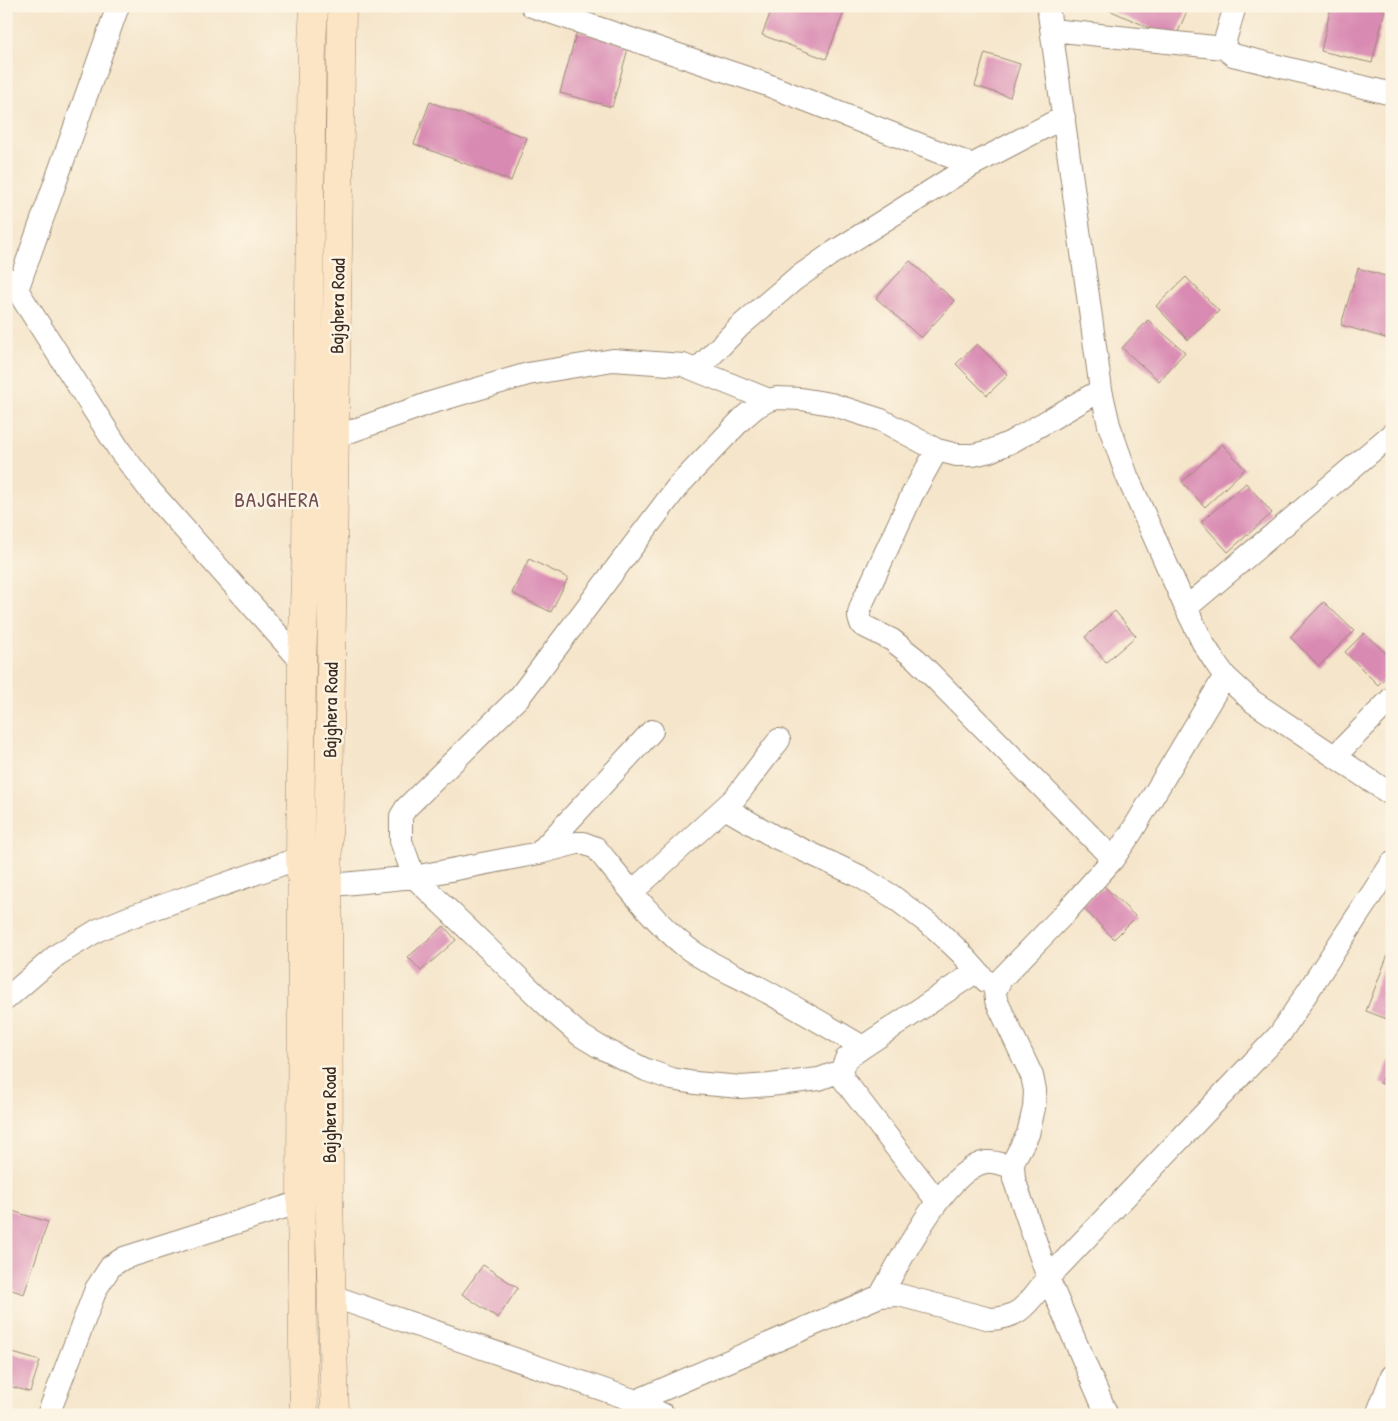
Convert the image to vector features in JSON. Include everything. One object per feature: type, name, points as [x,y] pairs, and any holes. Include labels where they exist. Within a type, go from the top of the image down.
[{"type":"main road","name":"Bajghera Road","points":[[304,1415],[301,1202],[302,888],[300,858],[314,6]]},
{"type":"main road","name":"Bajghera Road","points":[[335,1415],[329,1201],[328,854],[342,6]]},
{"type":"street","points":[[118,6],[11,284],[120,451],[149,489],[302,662]]},
{"type":"street","points":[[532,6],[765,84],[972,165]]},
{"type":"street","points":[[1048,6],[1101,390],[1109,425],[1126,476],[1203,643],[1225,676],[1252,701],[1392,795]]},
{"type":"street","points":[[1224,48],[1235,6]]},
{"type":"street","points":[[1052,30],[1224,48],[1233,55],[1392,94]]},
{"type":"street","points":[[697,370],[739,327],[794,280],[834,252],[972,165],[1064,116]]},
{"type":"street","points":[[335,437],[430,402],[528,374],[613,360],[683,365],[768,400]]},
{"type":"street","points":[[841,1071],[820,1079],[741,1087],[695,1083],[672,1079],[646,1070],[580,1035],[414,877],[401,840],[401,816],[406,808],[520,696],[678,486],[743,418],[756,407],[768,400],[777,398],[801,398],[831,404],[880,420],[936,450],[957,455],[973,455],[990,451],[1011,442],[1101,390]]},
{"type":"street","points":[[1186,608],[1392,434]]},
{"type":"street","points":[[936,450],[912,495],[864,599],[859,613],[860,621],[862,625],[892,640],[916,659],[1113,859]]},
{"type":"street","points":[[1107,1415],[1048,1278],[1014,1179],[1012,1167],[1028,1134],[1034,1108],[1035,1090],[1032,1076],[996,1000],[995,990],[1001,979],[1066,912],[1113,859],[1132,833],[1225,676]]},
{"type":"street","points":[[1335,756],[1392,698]]},
{"type":"street","points":[[539,853],[652,731]]},
{"type":"street","points":[[632,892],[725,808],[742,790],[779,740]]},
{"type":"street","points":[[725,808],[788,844],[859,876],[892,896],[937,930],[995,990]]},
{"type":"street","points":[[302,888],[414,877],[583,843],[593,846],[632,892],[674,936],[695,954],[799,1009],[863,1047]]},
{"type":"street","points":[[6,999],[57,955],[98,930],[130,917],[300,858],[328,854]]},
{"type":"street","points":[[636,1401],[880,1296],[899,1295],[981,1318],[1002,1319],[1013,1316],[1021,1310],[1048,1278],[1280,1034],[1392,863]]},
{"type":"street","points":[[937,1201],[844,1080],[841,1071],[846,1059],[977,971]]},
{"type":"street","points":[[880,1296],[937,1201],[954,1183],[975,1166],[990,1162],[1012,1167]]},
{"type":"street","points":[[48,1415],[96,1289],[110,1266],[124,1258],[301,1202]]},
{"type":"street","points":[[332,1296],[636,1401],[664,1415]]},
{"type":"street","points":[[1377,1415],[1392,1376]]},
{"type":"building","points":[[773,6],[837,6],[845,9],[826,59],[762,35]]},
{"type":"building","points":[[1100,6],[1189,6],[1175,39]]},
{"type":"building","points":[[1331,6],[1370,6],[1385,10],[1372,63],[1321,51]]},
{"type":"building","points":[[577,31],[629,45],[612,107],[560,93]]},
{"type":"building","points":[[985,53],[1020,64],[1010,97],[975,86]]},
{"type":"building","points":[[430,102],[527,138],[511,181],[414,144]]},
{"type":"building","points":[[910,261],[955,301],[921,338],[876,298]]},
{"type":"building","points":[[1358,268],[1392,278],[1392,340],[1341,325]]},
{"type":"building","points":[[1186,277],[1219,311],[1188,340],[1156,306]]},
{"type":"building","points":[[1148,320],[1185,352],[1159,381],[1122,348]]},
{"type":"building","points":[[977,344],[1008,375],[987,395],[956,364]]},
{"type":"building","points":[[1222,444],[1245,469],[1205,507],[1182,482]]},
{"type":"building","points":[[1246,483],[1272,513],[1228,552],[1201,522]]},
{"type":"building","points":[[529,559],[568,578],[551,612],[512,593]]},
{"type":"building","points":[[1324,602],[1354,631],[1319,666],[1290,637]]},
{"type":"building","points":[[1115,611],[1136,636],[1106,662],[1085,637]]},
{"type":"building","points":[[1364,633],[1392,659],[1392,671],[1378,685],[1345,652]]},
{"type":"building","points":[[1104,886],[1136,917],[1114,939],[1082,907]]},
{"type":"building","points":[[444,926],[456,940],[421,971],[408,957]]},
{"type":"building","points":[[1392,944],[1392,1021],[1366,1011]]},
{"type":"building","points":[[1392,1054],[1392,1088],[1380,1083]]},
{"type":"building","points":[[6,1209],[48,1222],[24,1294],[6,1288]]},
{"type":"building","points":[[483,1265],[518,1288],[498,1318],[462,1294]]},
{"type":"building","points":[[6,1351],[40,1361],[30,1392],[6,1385]]},
{"type":"district","name":"BAJGHERA","points":[[277,500]]}]
